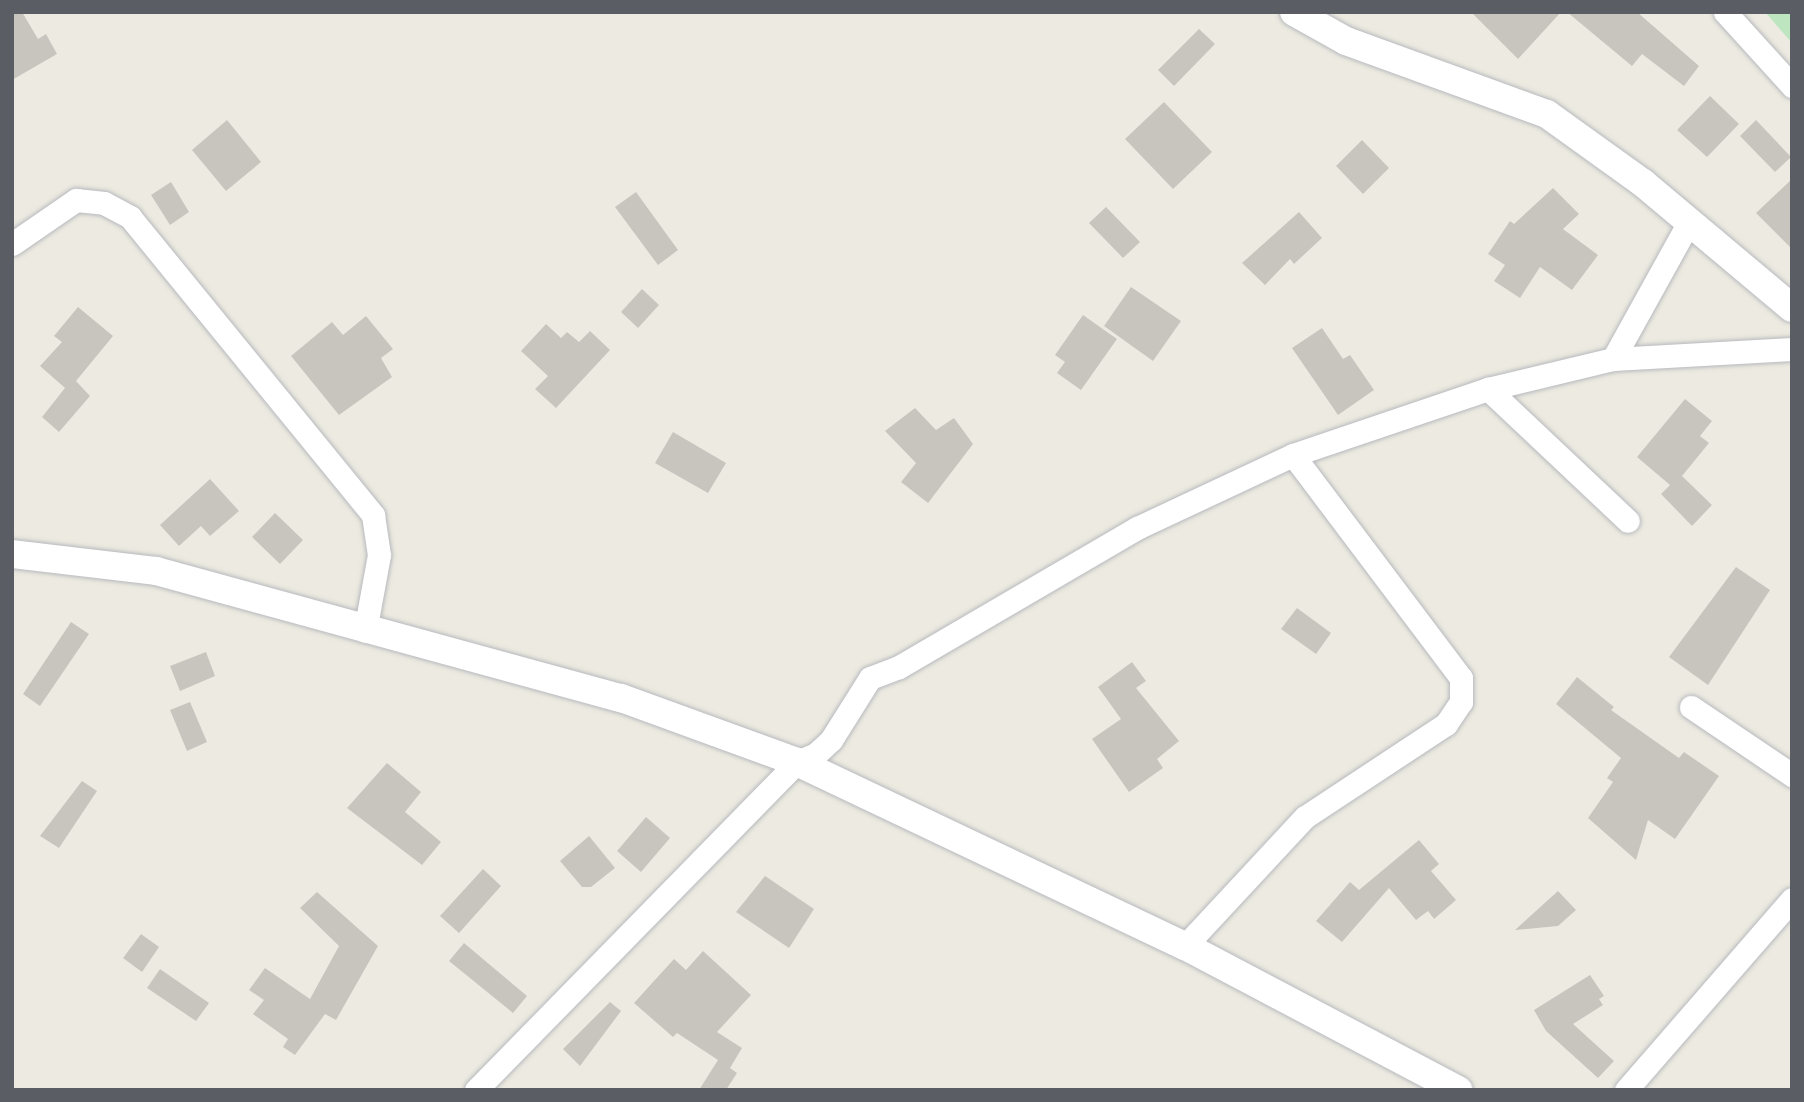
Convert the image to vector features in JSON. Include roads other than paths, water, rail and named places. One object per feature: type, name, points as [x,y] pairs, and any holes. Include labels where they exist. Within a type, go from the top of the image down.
[{"type":"street","points":[[1294,12],[1346,41],[1547,114],[1643,183],[1792,309]]},
{"type":"street","points":[[1725,12],[1792,86]]},
{"type":"street","points":[[12,244],[76,200],[104,203],[130,216],[373,515],[379,555],[366,620]]},
{"type":"street","points":[[1613,359],[1689,222]]},
{"type":"street","points":[[475,1090],[797,762],[816,754],[831,740],[870,678],[899,667],[1138,528],[1293,455],[1488,389],[1613,359],[1792,349]]},
{"type":"street","points":[[1488,389],[1628,520]]},
{"type":"street","points":[[1185,946],[1305,817],[1446,724],[1461,702],[1461,678],[1293,455]]},
{"type":"street","points":[[12,554],[156,571],[366,620],[621,698],[797,762],[1185,946],[1458,1090]]},
{"type":"street","points":[[1691,707],[1792,775]]},
{"type":"street","points":[[1626,1090],[1792,899]]}]
